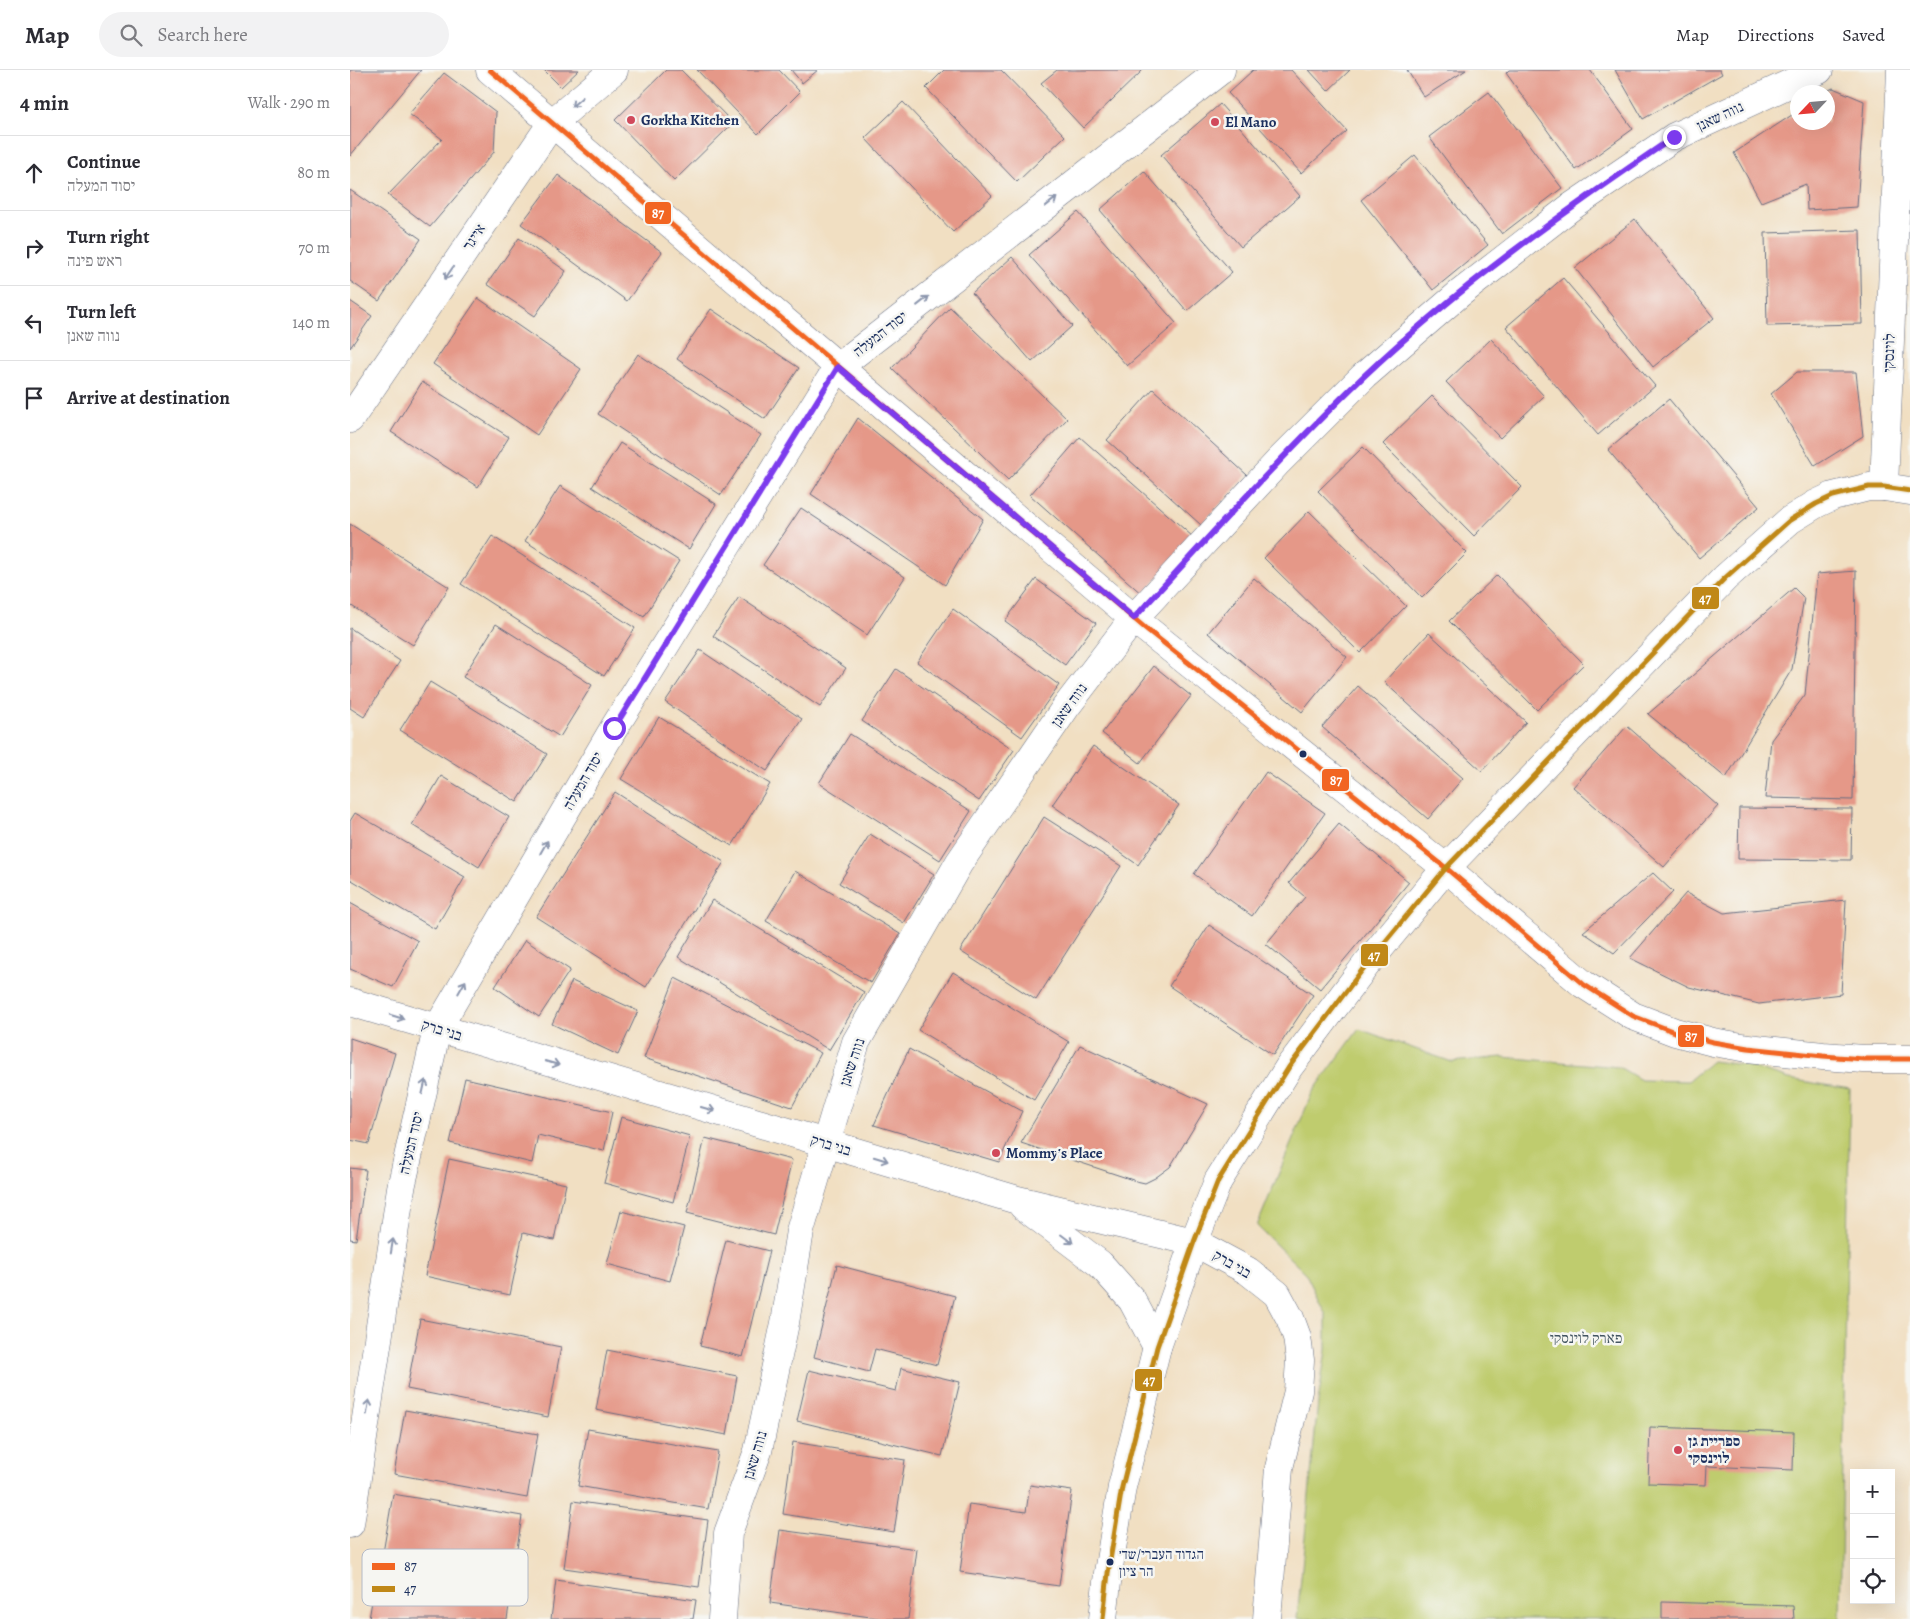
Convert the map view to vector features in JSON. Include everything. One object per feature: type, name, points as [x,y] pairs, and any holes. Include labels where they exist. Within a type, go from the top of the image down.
[{"type":"street","points":[[490,70],[1134,618],[1446,868],[1583,984],[1633,1016],[1674,1032],[1713,1042],[1748,1048],[1864,1059],[1910,1059]]},
{"type":"street","name":"אייגר","points":[[350,419],[552,123],[614,70]]},
{"type":"street","name":"יסוד המעלה","points":[[350,1524],[401,1188],[437,1029],[619,719],[838,367],[1193,80],[1221,70]]},
{"type":"street","name":"נווה שאנן","points":[[722,1619],[728,1533],[758,1451],[785,1323],[800,1231],[856,1042],[959,863],[1066,707],[1134,618],[1278,462],[1351,390],[1459,294],[1571,207],[1674,137],[1819,70]]},
{"type":"street","name":"לוינסקי","points":[[1884,487],[1901,70]]},
{"type":"street","points":[[1103,1619],[1108,1573],[1122,1487],[1157,1348],[1194,1242],[1218,1181],[1289,1067],[1366,965],[1446,868],[1724,578],[1790,520],[1833,496],[1870,487],[1910,491]]},
{"type":"street","name":"בני ברק","points":[[350,1002],[1014,1199],[1194,1242],[1248,1271],[1277,1294],[1290,1318],[1297,1337],[1300,1360],[1298,1391],[1279,1468],[1267,1619]]},
{"type":"street","points":[[1014,1199],[1100,1264],[1132,1300],[1157,1348]]},
{"type":"green space","name":"פארק לוינסקי","points":[[1359,1029],[1452,1062],[1502,1057],[1619,1067],[1641,1080],[1688,1081],[1712,1061],[1744,1065],[1789,1079],[1850,1089],[1840,1619],[1297,1619],[1318,1402],[1326,1350],[1326,1315],[1306,1274],[1257,1226],[1312,1093]]},
{"type":"building","points":[[350,70],[421,70],[350,156]]},
{"type":"building","points":[[544,70],[579,70],[561,87]]},
{"type":"building","points":[[666,70],[681,70],[733,123],[674,181],[615,120]]},
{"type":"building","points":[[697,70],[779,70],[800,92],[758,134]]},
{"type":"building","points":[[791,70],[818,70],[802,83]]},
{"type":"building","points":[[944,70],[1001,70],[1065,136],[1017,182],[926,88]]},
{"type":"building","points":[[1057,70],[1143,70],[1083,128],[1041,83]]},
{"type":"building","points":[[1253,70],[1291,70],[1347,131],[1301,173],[1228,93]]},
{"type":"building","points":[[1309,70],[1350,70],[1328,91]]},
{"type":"building","points":[[1407,70],[1466,70],[1424,97]]},
{"type":"building","points":[[1509,70],[1590,70],[1633,129],[1576,170],[1506,73]]},
{"type":"building","points":[[1615,70],[1720,70],[1722,74],[1643,119]]},
{"type":"building","points":[[444,73],[496,112],[494,152],[430,227],[388,195],[442,139],[409,114]]},
{"type":"building","points":[[1835,89],[1864,101],[1857,207],[1807,210],[1806,184],[1761,202],[1734,153],[1790,116],[1790,130],[1835,130]]},
{"type":"building","points":[[1489,92],[1562,188],[1502,234],[1429,137]]},
{"type":"building","points":[[903,102],[992,196],[953,232],[865,138]]},
{"type":"building","points":[[1220,104],[1300,196],[1241,247],[1161,155]]},
{"type":"building","points":[[1415,155],[1488,245],[1433,290],[1361,200]]},
{"type":"building","points":[[1144,171],[1232,272],[1187,311],[1100,210]]},
{"type":"building","points":[[558,175],[662,252],[627,301],[521,224]]},
{"type":"building","points":[[350,190],[421,239],[379,301],[350,281]]},
{"type":"building","points":[[1078,212],[1176,323],[1127,366],[1029,255]]},
{"type":"building","points":[[1635,219],[1714,318],[1653,367],[1575,268]]},
{"type":"building","points":[[1860,230],[1862,324],[1767,326],[1765,233]]},
{"type":"building","points":[[519,238],[566,271],[535,316],[487,284]]},
{"type":"building","points":[[1012,257],[1072,326],[1032,362],[972,293]]},
{"type":"building","points":[[1563,278],[1655,386],[1598,435],[1506,327]]},
{"type":"building","points":[[478,298],[581,369],[537,435],[433,364]]},
{"type":"building","points":[[350,301],[372,316],[350,348]]},
{"type":"building","points":[[950,307],[1067,419],[1008,480],[892,368]]},
{"type":"building","points":[[711,309],[799,368],[765,419],[677,359]]},
{"type":"building","points":[[1491,339],[1544,396],[1500,438],[1446,382]]},
{"type":"building","points":[[638,354],[761,435],[721,495],[598,414]]},
{"type":"building","points":[[1797,372],[1856,372],[1863,436],[1815,466],[1771,394]]},
{"type":"building","points":[[422,382],[509,437],[478,487],[391,432]]},
{"type":"building","points":[[1153,389],[1247,475],[1201,525],[1107,440]]},
{"type":"building","points":[[1432,396],[1522,487],[1474,536],[1383,444]]},
{"type":"building","points":[[1669,399],[1759,507],[1699,558],[1608,450]]},
{"type":"building","points":[[858,418],[983,519],[945,585],[811,494]]},
{"type":"building","points":[[1080,437],[1193,537],[1143,595],[1030,495]]},
{"type":"building","points":[[620,443],[716,504],[689,549],[592,487]]},
{"type":"building","points":[[1363,447],[1467,553],[1422,598],[1318,491]]},
{"type":"building","points":[[560,486],[679,561],[644,617],[525,541]]},
{"type":"building","points":[[801,508],[905,577],[867,635],[763,565]]},
{"type":"building","points":[[1309,511],[1406,606],[1360,653],[1264,558]]},
{"type":"building","points":[[350,524],[449,587],[413,645],[350,605]]},
{"type":"building","points":[[492,536],[635,628],[604,676],[461,584]]},
{"type":"building","points":[[1856,571],[1853,800],[1765,798],[1771,740],[1805,695],[1817,574]]},
{"type":"building","points":[[1497,575],[1584,664],[1537,710],[1449,621]]},
{"type":"building","points":[[1254,578],[1347,657],[1302,712],[1208,633]]},
{"type":"building","points":[[1036,579],[1096,623],[1065,665],[1005,621]]},
{"type":"building","points":[[1794,588],[1804,598],[1792,669],[1726,778],[1648,714]]},
{"type":"building","points":[[739,597],[846,668],[820,707],[713,636]]},
{"type":"building","points":[[953,609],[1059,685],[1022,737],[917,662]]},
{"type":"building","points":[[496,624],[592,685],[560,737],[463,677]]},
{"type":"building","points":[[350,628],[400,661],[364,717],[350,708]]},
{"type":"building","points":[[1429,633],[1526,722],[1482,771],[1384,682]]},
{"type":"building","points":[[700,650],[802,719],[767,771],[665,702]]},
{"type":"building","points":[[1154,666],[1191,696],[1140,763],[1102,733]]},
{"type":"building","points":[[896,669],[1014,750],[979,801],[862,721]]},
{"type":"building","points":[[430,682],[547,754],[517,802],[400,730]]},
{"type":"building","points":[[1358,686],[1463,778],[1428,819],[1322,727]]},
{"type":"building","points":[[659,717],[770,784],[732,846],[621,779]]},
{"type":"building","points":[[1627,726],[1718,806],[1664,867],[1573,787]]},
{"type":"building","points":[[850,734],[971,811],[940,860],[819,783]]},
{"type":"building","points":[[1093,746],[1179,805],[1138,865],[1052,805]]},
{"type":"building","points":[[1266,772],[1325,813],[1252,916],[1194,874]]},
{"type":"building","points":[[441,776],[509,817],[479,867],[412,825]]},
{"type":"building","points":[[615,792],[724,862],[646,987],[536,917]]},
{"type":"building","points":[[1739,808],[1852,809],[1851,860],[1738,859]]},
{"type":"building","points":[[355,813],[465,877],[435,929],[350,879],[350,821]]},
{"type":"building","points":[[1044,817],[1121,866],[1036,1000],[960,951]]},
{"type":"building","points":[[1339,824],[1409,882],[1320,989],[1266,944],[1305,897],[1289,883]]},
{"type":"building","points":[[870,834],[934,874],[904,923],[839,883]]},
{"type":"building","points":[[795,871],[900,934],[871,983],[766,921]]},
{"type":"building","points":[[1653,873],[1673,892],[1614,953],[1583,932]]},
{"type":"building","points":[[1686,893],[1724,913],[1846,900],[1841,994],[1759,1004],[1689,987],[1630,958]]},
{"type":"building","points":[[712,900],[864,992],[829,1050],[678,957]]},
{"type":"building","points":[[350,903],[418,941],[393,987],[350,969]]},
{"type":"building","points":[[1209,925],[1313,995],[1273,1055],[1169,986]]},
{"type":"building","points":[[525,940],[570,970],[539,1017],[495,987]]},
{"type":"building","points":[[953,972],[1069,1042],[1034,1100],[918,1030]]},
{"type":"building","points":[[675,978],[821,1053],[792,1107],[644,1058]]},
{"type":"building","points":[[572,981],[638,1011],[618,1055],[552,1024]]},
{"type":"building","points":[[350,1038],[395,1053],[369,1144],[350,1140]]},
{"type":"building","points":[[1080,1045],[1208,1104],[1170,1167],[1155,1178],[1145,1183],[1136,1181],[1021,1143]]},
{"type":"building","points":[[909,1049],[1022,1111],[999,1162],[874,1125]]},
{"type":"building","points":[[465,1078],[612,1112],[604,1151],[538,1135],[532,1163],[450,1143]]},
{"type":"building","points":[[621,1117],[690,1136],[673,1202],[604,1183]]},
{"type":"building","points":[[705,1138],[792,1160],[774,1235],[687,1213]]},
{"type":"building","points":[[449,1159],[566,1184],[554,1240],[523,1233],[510,1295],[425,1276]]},
{"type":"building","points":[[350,1168],[366,1170],[356,1240],[350,1239]]},
{"type":"building","points":[[621,1211],[684,1227],[670,1281],[607,1264]]},
{"type":"building","points":[[726,1240],[769,1251],[743,1357],[700,1346]]},
{"type":"building","points":[[837,1265],[955,1296],[937,1365],[875,1349],[869,1372],[814,1357]]},
{"type":"building","points":[[420,1319],[561,1347],[548,1417],[407,1389]]},
{"type":"building","points":[[607,1350],[737,1376],[727,1435],[596,1410]]},
{"type":"building","points":[[901,1368],[960,1382],[942,1456],[797,1421],[809,1370],[896,1391]]},
{"type":"building","points":[[405,1410],[538,1434],[527,1498],[394,1474]]},
{"type":"building","points":[[1650,1427],[1794,1432],[1793,1470],[1707,1466],[1706,1485],[1648,1483]]},
{"type":"building","points":[[588,1429],[718,1452],[708,1509],[578,1486]]},
{"type":"building","points":[[793,1442],[905,1460],[894,1532],[783,1514]]},
{"type":"building","points":[[1030,1485],[1072,1491],[1059,1586],[960,1572],[969,1504],[1026,1512]]},
{"type":"building","points":[[393,1494],[522,1516],[517,1549],[384,1549]]},
{"type":"building","points":[[573,1501],[708,1520],[699,1587],[564,1568]]},
{"type":"building","points":[[780,1530],[917,1549],[908,1619],[885,1619],[770,1603]]},
{"type":"building","points":[[556,1580],[696,1600],[693,1619],[551,1619]]},
{"type":"building","points":[[1662,1602],[1793,1606],[1794,1619],[1662,1619]]},
{"type":"building","points":[[371,1606],[509,1606],[507,1619],[369,1619]]},
{"type":"transit line","name":"87","points":[[490,70],[1145,628],[1446,868],[1583,984],[1633,1016],[1675,1032],[1713,1042],[1748,1048],[1823,1056],[1864,1059],[1910,1059]]},
{"type":"transit line","name":"47","points":[[1103,1619],[1108,1573],[1122,1487],[1157,1347],[1218,1181],[1289,1067],[1366,965],[1446,868],[1725,578],[1790,520],[1833,496],[1869,487],[1910,491]]},
{"type":"place","name":"Gorkha Kitchen","points":[[631,120]]},
{"type":"place","name":"El Mano","points":[[1215,122]]},
{"type":"place","name":"Mommy׳s Place","points":[[996,1153]]},
{"type":"place","name":"ספריית גן לוינסקי","points":[[1678,1450]]},
{"type":"place","name":"הגדוד העברי/שד׳ הר ציון","points":[[1110,1562]]},
{"type":"route","points":[[614,728],[838,367],[1134,618],[1278,462],[1364,376],[1459,294],[1571,207],[1674,137]]}]
